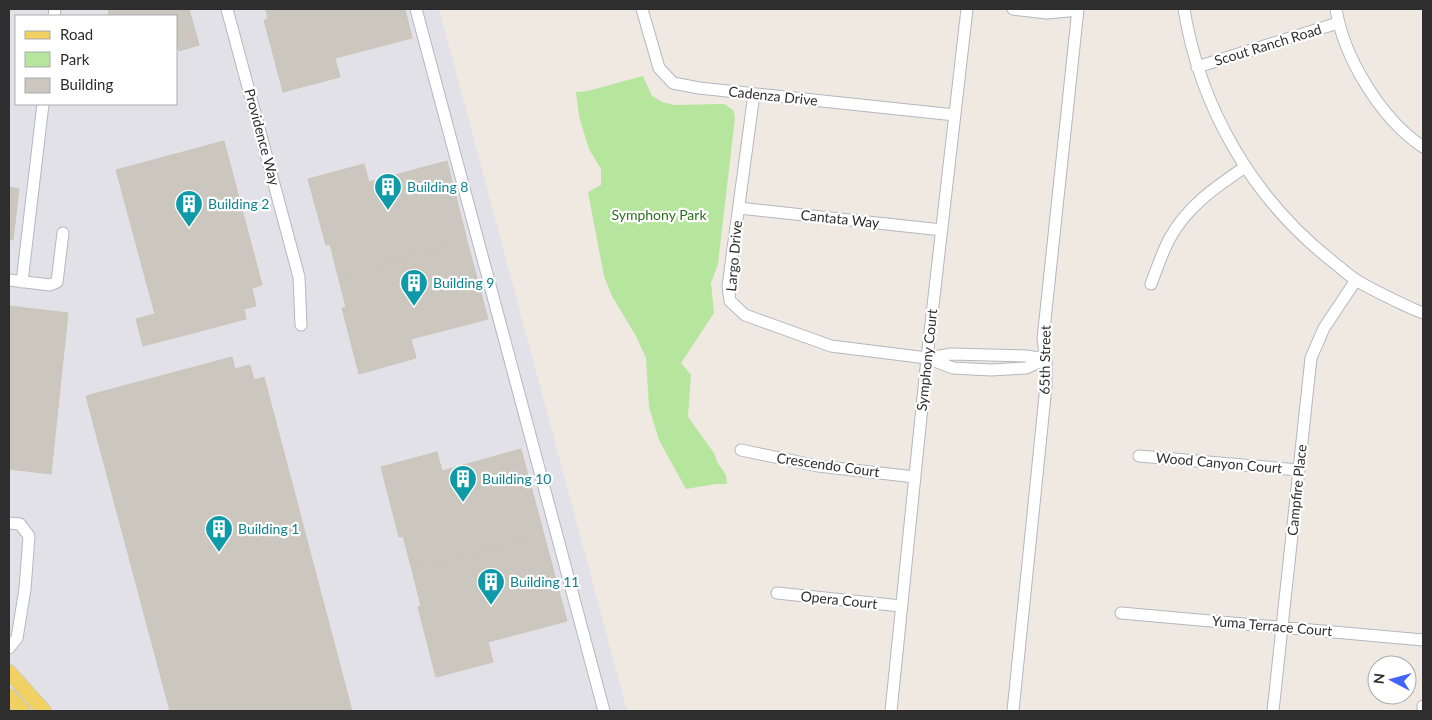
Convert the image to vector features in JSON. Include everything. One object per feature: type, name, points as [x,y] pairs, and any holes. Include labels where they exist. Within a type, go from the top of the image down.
[{"type":"main road","points":[[9,672],[44,711]]},
{"type":"main road","points":[[9,696],[22,711]]},
{"type":"street","name":"Providence Way","points":[[226,9],[299,277],[301,325]]},
{"type":"street","points":[[416,9],[604,711]]},
{"type":"street","name":"Cadenza Drive","points":[[642,9],[659,68],[673,83],[699,88],[955,115]]},
{"type":"street","name":"Symphony Court","points":[[890,711],[927,358],[967,9]]},
{"type":"street","points":[[1013,9],[1047,13],[1077,9]]},
{"type":"street","name":"65th Street","points":[[1012,711],[1046,386],[1046,359],[1043,339],[1077,9]]},
{"type":"street","points":[[1184,9],[1198,67],[1216,115],[1245,167],[1281,214],[1313,246],[1356,280],[1423,313]]},
{"type":"street","points":[[1336,9],[1338,23],[1351,56],[1365,83],[1381,107],[1415,142],[1423,147]]},
{"type":"street","name":"Scout Ranch Road","points":[[1198,67],[1338,23]]},
{"type":"street","name":"Largo Drive","points":[[754,94],[728,286],[730,301],[745,315],[831,346],[927,358],[951,354],[1026,356],[1046,359]]},
{"type":"street","points":[[22,282],[43,105]]},
{"type":"street","points":[[1151,284],[1170,238],[1185,216],[1205,195],[1245,167]]},
{"type":"street","name":"Cantata Way","points":[[739,208],[942,230]]},
{"type":"street","points":[[9,280],[50,285],[57,282],[62,233]]},
{"type":"street","name":"Campfire Place","points":[[1273,711],[1311,358],[1324,328],[1356,280]]},
{"type":"street","name":"Crescendo Court","points":[[741,450],[818,466],[915,476]]},
{"type":"street","name":"Wood Canyon Court","points":[[1139,456],[1299,470]]},
{"type":"street","points":[[9,523],[20,524],[30,536],[17,638],[9,648]]},
{"type":"street","name":"Opera Court","points":[[777,593],[901,606]]},
{"type":"street","name":"Yuma Terrace Court","points":[[1121,613],[1423,640]]},
{"type":"street","points":[[1423,706],[1423,711]]},
{"type":"shaded area","points":[[9,9],[439,9],[627,711],[54,711],[35,691],[33,711],[9,711]]},
{"type":"green space","name":"Symphony Park","points":[[643,76],[652,96],[662,102],[674,105],[724,104],[733,110],[735,117],[718,264],[711,283],[714,313],[681,363],[691,375],[688,417],[714,453],[717,462],[726,475],[727,484],[686,489],[659,440],[649,407],[646,358],[636,336],[612,296],[604,276],[588,192],[601,185],[601,169],[589,149],[579,116],[576,92],[588,91]]},
{"type":"building","points":[[109,9],[189,9],[199,45],[179,51],[178,15],[108,15]]},
{"type":"building","points":[[266,9],[405,9],[412,38],[335,58],[340,77],[283,92],[264,20],[268,19]]},
{"type":"building","name":"Building 2","points":[[224,141],[262,285],[252,288],[256,306],[244,309],[246,319],[143,346],[136,319],[155,314],[116,170]]},
{"type":"building","name":"Building 8","points":[[447,161],[467,241],[338,276],[330,244],[326,245],[308,179],[364,164],[369,182]]},
{"type":"building","points":[[9,187],[19,189],[13,240],[9,239]]},
{"type":"building","name":"Building 9","points":[[467,241],[488,319],[411,339],[416,358],[359,374],[342,308],[346,307],[338,276]]},
{"type":"building","points":[[9,306],[68,313],[51,474],[9,469]]},
{"type":"building","name":"Building 1","points":[[232,357],[235,369],[250,365],[254,380],[264,377],[352,711],[170,711],[86,396]]},
{"type":"building","name":"Building 10","points":[[521,449],[544,535],[412,570],[403,536],[399,537],[381,467],[437,452],[442,471]]},
{"type":"building","name":"Building 11","points":[[544,535],[567,621],[488,642],[493,662],[436,677],[418,607],[421,606],[412,570]]},
{"type":"place","name":"Building 8","points":[[388,211]]},
{"type":"place","name":"Building 2","points":[[189,228]]},
{"type":"place","name":"Building 9","points":[[414,307]]},
{"type":"place","name":"Building 10","points":[[463,503]]},
{"type":"place","name":"Building 1","points":[[219,553]]},
{"type":"place","name":"Building 11","points":[[491,606]]}]
